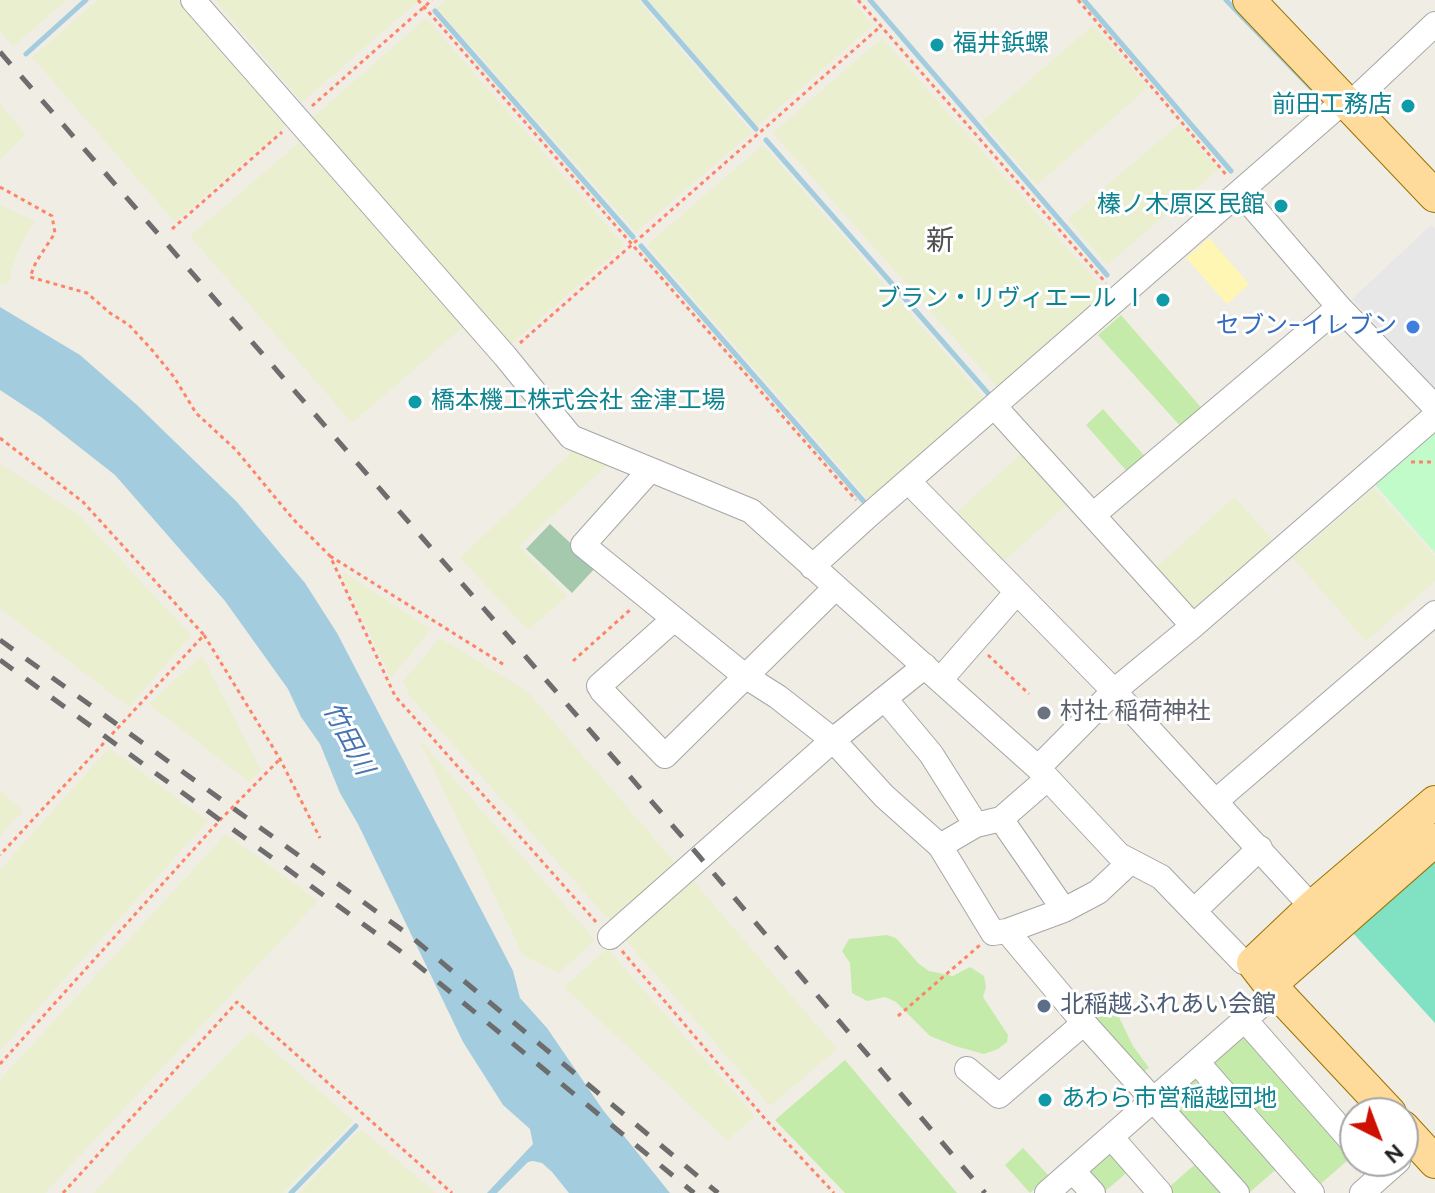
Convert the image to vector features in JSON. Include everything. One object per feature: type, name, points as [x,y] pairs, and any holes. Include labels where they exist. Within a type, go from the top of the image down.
[{"type":"main road","points":[[1249,0],[1435,196]]},
{"type":"main road","points":[[1261,974],[1312,907],[1435,802]]},
{"type":"main road","points":[[1261,974],[1435,840]]},
{"type":"main road","points":[[1261,974],[1375,1097]]},
{"type":"street","points":[[193,0],[505,356],[571,437],[751,511],[1042,773],[1119,855],[1161,877],[1243,962],[1261,974],[1266,1001],[1047,1193]]},
{"type":"street","points":[[812,567],[1435,24]]},
{"type":"street","points":[[1241,193],[1339,307],[1435,407]]},
{"type":"street","points":[[1093,515],[1339,307]]},
{"type":"street","points":[[995,407],[1193,626]]},
{"type":"street","points":[[940,846],[976,825],[1001,819],[1114,691],[1435,416]]},
{"type":"street","points":[[650,470],[583,545],[745,676],[778,697],[833,740],[884,796],[940,846],[1000,932],[1237,1193]]},
{"type":"street","points":[[909,482],[1114,691],[1312,907]]},
{"type":"street","points":[[674,619],[600,688],[665,756],[836,587]]},
{"type":"street","points":[[610,937],[833,740],[885,699],[933,672],[975,642],[1016,593]]},
{"type":"street","points":[[1216,801],[1435,613]]},
{"type":"street","points":[[885,699],[931,754],[976,825]]},
{"type":"street","points":[[1001,819],[1064,910]]},
{"type":"street","points":[[1195,910],[1260,848]]},
{"type":"street","points":[[1000,932],[1064,910],[1098,892],[1130,862]]},
{"type":"street","points":[[1245,1020],[1339,1127]]},
{"type":"street","points":[[967,1069],[999,1096],[1084,1023]]},
{"type":"street","points":[[1197,1062],[1312,1193]]},
{"type":"street","points":[[1111,1137],[1160,1193]]},
{"type":"street","points":[[1073,1171],[1093,1193]]},
{"type":"street","points":[[1362,1193],[1378,1177]]},
{"type":"path","points":[[418,0],[869,515]]},
{"type":"path","points":[[172,229],[432,0]]},
{"type":"path","points":[[858,0],[1119,298]]},
{"type":"path","points":[[1078,0],[1241,193]]},
{"type":"path","points":[[505,356],[634,246],[881,26]]},
{"type":"path","points":[[0,187],[52,216],[55,233],[30,277],[87,293],[129,325],[174,377],[196,413],[236,450],[293,519],[330,556],[506,666]]},
{"type":"path","points":[[0,438],[83,502],[204,635],[280,759],[320,838]]},
{"type":"path","points":[[1406,461],[1435,462]]},
{"type":"path","points":[[330,556],[395,696],[610,937],[766,1120],[834,1193]]},
{"type":"path","points":[[573,661],[645,596]]},
{"type":"path","points":[[0,855],[204,635]]},
{"type":"path","points":[[975,642],[1029,694]]},
{"type":"path","points":[[0,1064],[221,819],[280,759]]},
{"type":"path","points":[[898,1016],[1000,932]]},
{"type":"path","points":[[63,1193],[237,1002],[452,1193]]},
{"type":"green space","points":[[0,0],[67,0],[13,46],[0,31]]},
{"type":"green space","points":[[98,0],[179,0],[287,125],[175,222],[32,57]]},
{"type":"green space","points":[[215,0],[416,0],[417,2],[302,102]]},
{"type":"green space","points":[[446,0],[638,0],[752,133],[636,232],[437,8]]},
{"type":"green space","points":[[648,0],[851,0],[873,25],[758,126]]},
{"type":"green space","points":[[426,18],[624,245],[509,346],[312,118]]},
{"type":"green space","points":[[1093,25],[1148,87],[1037,185],[982,122]]},
{"type":"green space","points":[[882,38],[1108,294],[1000,390],[773,133]]},
{"type":"green space","points":[[0,104],[26,134],[0,160]]},
{"type":"green space","points":[[1179,124],[1218,170],[1107,265],[1068,219]]},
{"type":"green space","points":[[302,140],[463,327],[352,423],[190,236]]},
{"type":"green space","points":[[763,145],[985,399],[869,500],[647,245]]},
{"type":"green space","points":[[0,205],[35,221],[19,248],[11,279],[6,286],[0,283]]},
{"type":"green space","points":[[1121,315],[1205,412],[1183,429],[1098,335]]},
{"type":"green space","points":[[1103,409],[1149,461],[1131,476],[1086,425]]},
{"type":"green space","points":[[1435,426],[1435,553],[1373,482]]},
{"type":"green space","points":[[576,448],[607,465],[519,546],[567,596],[528,630],[460,558]]},
{"type":"green space","points":[[1021,454],[1067,504],[1002,563],[956,513]]},
{"type":"green space","points":[[0,464],[78,514],[191,635],[129,707],[0,608]]},
{"type":"green space","points":[[1374,488],[1435,556],[1435,581],[1366,641],[1293,558]]},
{"type":"green space","points":[[1235,497],[1273,541],[1194,610],[1156,567]]},
{"type":"green space","points":[[550,524],[596,567],[572,593],[526,549]]},
{"type":"green space","points":[[345,573],[431,629],[391,678],[342,576]]},
{"type":"green space","points":[[440,638],[528,692],[675,863],[610,921],[410,696],[403,681]]},
{"type":"green space","points":[[202,656],[261,770],[249,782],[149,704]]},
{"type":"green space","points":[[419,739],[595,940],[559,973],[523,955]]},
{"type":"green space","points":[[109,748],[208,821],[0,1050],[0,870]]},
{"type":"green space","points":[[0,790],[23,811],[0,836]]},
{"type":"green space","points":[[226,834],[318,901],[45,1193],[0,1193],[0,1080]]},
{"type":"green space","points":[[1435,861],[1435,1023],[1353,933]]},
{"type":"green space","points":[[689,876],[837,1049],[770,1106],[624,938]]},
{"type":"green space","points":[[887,935],[896,938],[929,971],[953,976],[970,967],[984,976],[986,987],[983,997],[1008,1035],[1007,1042],[984,1054],[955,1046],[930,1036],[896,1002],[885,997],[867,1001],[852,993],[850,963],[842,951],[849,939]]},
{"type":"green space","points":[[607,949],[755,1116],[727,1140],[564,987]]},
{"type":"green space","points":[[1112,1003],[1133,1046],[1149,1068],[1142,1073],[1093,1015]]},
{"type":"green space","points":[[251,1031],[353,1121],[283,1193],[94,1193],[136,1146]]},
{"type":"green space","points":[[1247,1031],[1339,1136],[1339,1168],[1317,1187],[1209,1064]]},
{"type":"green space","points":[[845,1060],[957,1193],[845,1193],[775,1120]]},
{"type":"green space","points":[[1198,1072],[1281,1165],[1249,1193],[1167,1098]]},
{"type":"green space","points":[[361,1129],[436,1193],[299,1193]]},
{"type":"green space","points":[[1112,1147],[1131,1169],[1103,1193],[1085,1171]]},
{"type":"green space","points":[[1023,1148],[1049,1176],[1030,1193],[1005,1165]]},
{"type":"green space","points":[[1201,1159],[1226,1187],[1219,1193],[1169,1193],[1166,1190]]},
{"type":"sand","points":[[1209,238],[1249,284],[1227,304],[1186,258]]},
{"type":"shaded area","points":[[1431,225],[1435,229],[1435,389],[1352,299]]},
{"type":"water","name":"竹田川","points":[[0,307],[80,355],[137,405],[237,502],[305,583],[337,633],[497,940],[513,971],[520,998],[547,1028],[603,1110],[670,1193],[569,1193],[542,1163],[533,1161],[528,1162],[497,1193],[487,1193],[533,1144],[530,1129],[503,1105],[463,1042],[358,824],[340,793],[320,744],[301,717],[288,689],[225,601],[115,475],[41,417],[0,390]]},
{"type":"waterway","points":[[26,54],[86,0]]},
{"type":"waterway","points":[[644,0],[756,129]]},
{"type":"waterway","points":[[870,0],[1107,275]]},
{"type":"waterway","points":[[1084,0],[1231,171]]},
{"type":"waterway","points":[[1226,0],[1317,94]]},
{"type":"waterway","points":[[435,11],[633,237]]},
{"type":"waterway","points":[[766,140],[993,399]]},
{"type":"waterway","points":[[641,246],[866,504],[871,504]]},
{"type":"waterway","points":[[291,1193],[356,1126]]},
{"type":"railway","points":[[0,52],[699,856],[985,1193]]},
{"type":"railway","points":[[0,640],[409,935],[718,1193]]},
{"type":"railway","points":[[0,660],[403,953],[694,1193]]},
{"type":"place","name":"福井鋲螺","points":[[937,45]]},
{"type":"place","name":"前田工務店","points":[[1408,106]]},
{"type":"place","name":"榛ノ木原区民館","points":[[1281,206]]},
{"type":"place","name":"ブラン・リヴィエール Ⅰ","points":[[1163,300]]},
{"type":"place","name":"セブン-イレブン","points":[[1413,327]]},
{"type":"place","name":"橋本機工株式会社 金津工場","points":[[415,402]]},
{"type":"place","name":"村社 稲荷神社","points":[[1044,713]]},
{"type":"place","name":"北稲越ふれあい会館","points":[[1044,1006]]},
{"type":"place","name":"あわら市営稲越団地","points":[[1045,1100]]},
{"type":"district","name":"新","points":[[940,243]]}]
